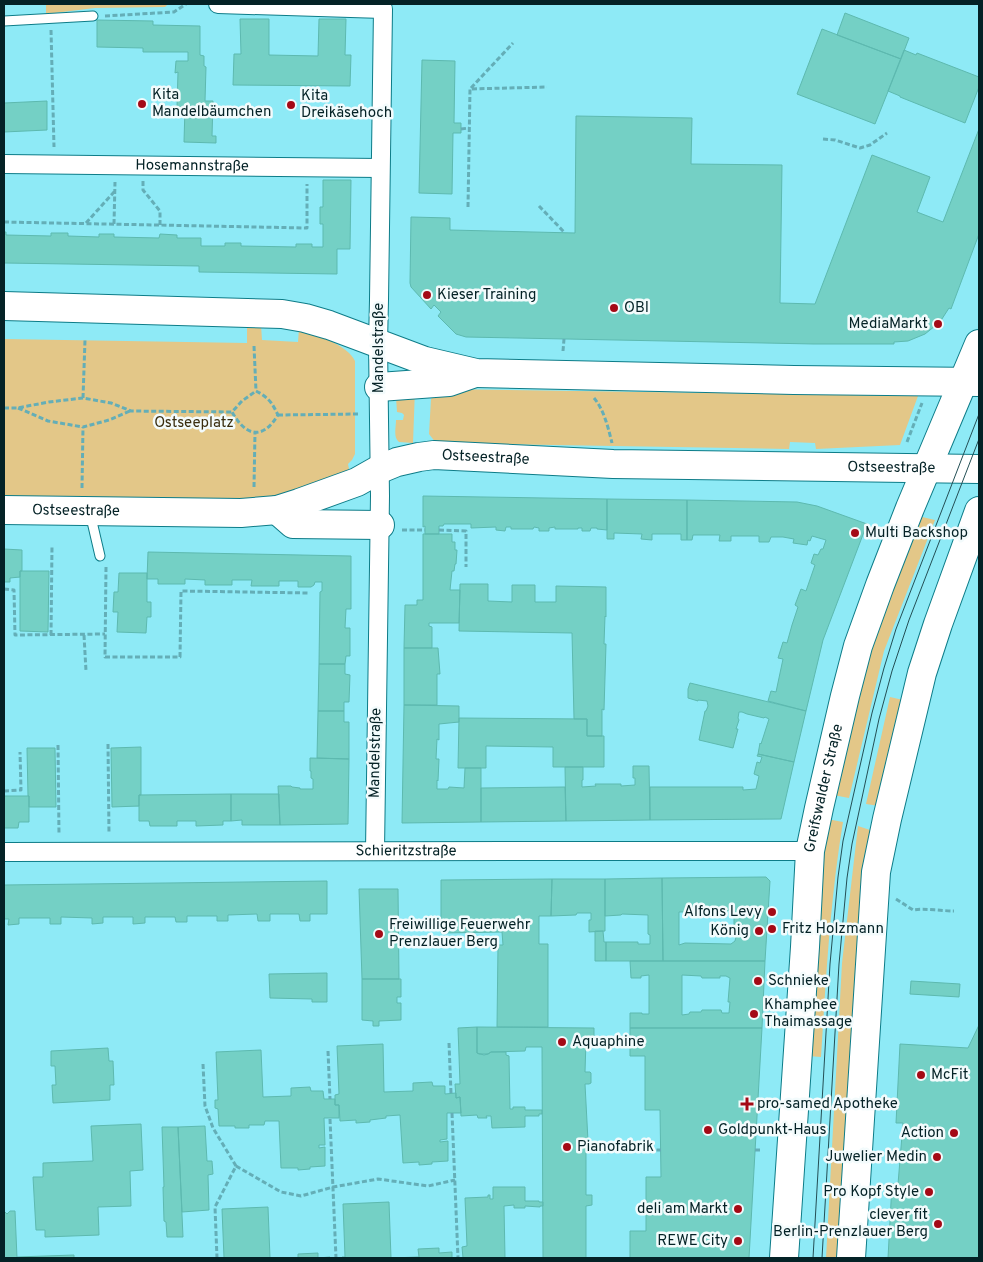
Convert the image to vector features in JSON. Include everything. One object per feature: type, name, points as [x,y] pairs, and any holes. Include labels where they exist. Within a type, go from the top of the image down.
[{"type":"main road","points":[[4,306],[282,314],[330,325],[425,361],[476,373],[972,382]]},
{"type":"main road","name":"Greifswalder Straße","points":[[784,1258],[810,851],[844,696],[858,646],[910,508],[928,467],[972,382],[979,344]]},
{"type":"main road","points":[[379,387],[449,382],[476,373]]},
{"type":"main road","name":"Ostseestraße","points":[[4,510],[86,500],[241,512],[277,510],[299,504],[357,482],[397,462],[434,455],[613,464],[979,469]]},
{"type":"main road","points":[[277,510],[293,524],[391,528]]},
{"type":"main road","points":[[851,1258],[876,872],[922,673],[979,511]]},
{"type":"street","name":"Mandelstraße","points":[[218,4],[383,9],[378,343],[380,469],[391,528],[375,852]]},
{"type":"street","name":"Hosemannstraße","points":[[4,164],[380,168]]},
{"type":"street","name":"Schieritzstraße","points":[[4,852],[810,851]]},
{"type":"lane","points":[[4,21],[93,16]]},
{"type":"lane","points":[[86,500],[100,556]]},
{"type":"path","points":[[93,16],[174,12],[186,4]]},
{"type":"path","points":[[51,19],[54,165]]},
{"type":"path","points":[[468,207],[470,89],[513,43]]},
{"type":"path","points":[[470,89],[547,87]]},
{"type":"path","points":[[461,129],[470,128]]},
{"type":"path","points":[[823,139],[835,140],[860,148],[870,146],[887,132]]},
{"type":"path","points":[[114,224],[115,165]]},
{"type":"path","points":[[143,166],[143,190],[160,211],[160,225]]},
{"type":"path","points":[[4,222],[307,228],[307,184]]},
{"type":"path","points":[[86,224],[114,192]]},
{"type":"path","points":[[539,206],[565,233]]},
{"type":"path","points":[[563,351],[564,339]]},
{"type":"path","points":[[83,398],[85,340]]},
{"type":"path","points":[[254,346],[256,391]]},
{"type":"path","points":[[4,408],[17,408],[83,398],[111,403],[131,411],[232,412],[242,401],[256,391]]},
{"type":"path","points":[[256,391],[272,404],[278,415]]},
{"type":"path","points":[[592,396],[598,404],[608,427],[612,445]]},
{"type":"path","points":[[907,442],[924,398]]},
{"type":"path","points":[[17,408],[48,421],[83,427],[109,420],[131,411]]},
{"type":"path","points":[[232,412],[241,425],[255,432],[262,432],[268,428],[278,415]]},
{"type":"path","points":[[278,415],[360,414]]},
{"type":"path","points":[[83,427],[86,500]]},
{"type":"path","points":[[254,487],[255,432]]},
{"type":"path","points":[[391,528],[425,530]]},
{"type":"path","points":[[439,530],[466,531],[466,567]]},
{"type":"path","points":[[51,635],[52,546]]},
{"type":"path","points":[[106,566],[105,657],[180,657],[181,590],[310,593]]},
{"type":"path","points":[[4,589],[14,590],[15,635],[105,634]]},
{"type":"path","points":[[84,635],[86,671]]},
{"type":"path","points":[[108,744],[109,834]]},
{"type":"path","points":[[58,745],[59,835]]},
{"type":"path","points":[[4,791],[20,790],[20,752]]},
{"type":"path","points":[[891,896],[913,910],[954,911]]},
{"type":"path","points":[[449,1043],[451,1093]]},
{"type":"path","points":[[328,1051],[330,1099]]},
{"type":"path","points":[[203,1064],[205,1106],[213,1128],[236,1166],[280,1192],[301,1196],[333,1187],[378,1179],[428,1186],[455,1180]]},
{"type":"path","points":[[452,1113],[458,1258]]},
{"type":"path","points":[[330,1118],[336,1258]]},
{"type":"path","points":[[619,1150],[661,1150]]},
{"type":"path","points":[[755,1150],[762,1150]]},
{"type":"path","points":[[217,1258],[215,1207],[236,1166]]},
{"type":"green space","points":[[46,4],[168,4],[165,7],[95,8],[46,14]]},
{"type":"green space","name":"Ostseeplatz","points":[[247,324],[261,325],[262,340],[298,342],[299,329],[339,345],[351,355],[355,361],[355,454],[348,464],[349,469],[343,473],[268,501],[4,500],[4,339],[247,343]]},
{"type":"green space","points":[[415,389],[413,443],[399,442],[395,435],[396,420],[403,420],[404,415],[397,412],[396,397]]},
{"type":"green space","points":[[441,389],[918,396],[900,445],[816,449],[815,443],[790,442],[789,449],[436,443],[429,434],[431,399]]},
{"type":"green space","points":[[918,516],[935,520],[884,651],[849,798],[833,795],[862,674]]},
{"type":"green space","points":[[890,697],[903,700],[879,806],[866,804]]},
{"type":"green space","points":[[827,819],[843,822],[832,910],[821,1057],[808,1056],[816,897]]},
{"type":"green space","points":[[858,826],[870,830],[862,880],[840,1258],[826,1258],[842,963]]},
{"type":"building","points":[[845,13],[909,38],[901,59],[837,35]]},
{"type":"building","points":[[240,19],[269,19],[269,55],[318,56],[319,19],[346,19],[345,55],[351,55],[350,86],[233,85],[234,54],[241,54]]},
{"type":"building","points":[[97,20],[153,21],[153,25],[200,26],[200,55],[204,56],[204,66],[206,67],[205,101],[213,101],[212,136],[216,136],[216,143],[184,142],[185,107],[177,107],[178,72],[175,73],[176,61],[188,61],[188,52],[143,52],[143,48],[97,47]]},
{"type":"building","points":[[822,29],[901,59],[875,124],[797,94]]},
{"type":"building","points":[[904,50],[916,55],[917,53],[979,77],[979,87],[965,123],[888,91]]},
{"type":"building","points":[[422,60],[455,61],[454,123],[461,123],[461,133],[453,133],[452,194],[419,193]]},
{"type":"building","points":[[47,101],[47,130],[4,132],[4,103]]},
{"type":"building","points":[[576,116],[692,118],[691,164],[782,165],[780,303],[815,304],[872,155],[930,177],[917,212],[943,222],[979,129],[979,234],[951,309],[949,308],[940,322],[925,334],[908,341],[894,342],[894,344],[466,337],[456,334],[438,316],[441,312],[434,305],[431,309],[411,287],[411,217],[450,218],[450,230],[575,233]]},
{"type":"building","points":[[323,180],[351,180],[350,249],[337,249],[337,274],[199,272],[199,266],[4,263],[4,232],[6,232],[6,235],[51,236],[51,233],[68,233],[68,236],[99,237],[99,234],[114,234],[114,237],[159,238],[160,234],[177,235],[177,238],[201,238],[201,246],[225,246],[225,243],[241,243],[241,246],[296,247],[296,244],[312,244],[312,247],[323,247],[323,224],[320,224],[320,207],[323,207]]},
{"type":"building","points":[[423,496],[607,499],[607,530],[591,528],[590,531],[582,531],[582,528],[555,529],[555,527],[549,528],[549,531],[539,531],[539,528],[534,527],[533,529],[511,529],[511,527],[506,527],[505,531],[496,530],[496,527],[471,528],[471,524],[444,524],[439,526],[439,534],[425,534],[425,526],[423,527]]},
{"type":"building","points":[[607,499],[687,500],[687,540],[681,540],[681,534],[652,534],[652,540],[641,539],[642,534],[614,533],[614,539],[607,539]]},
{"type":"building","points":[[687,500],[797,502],[817,506],[867,524],[823,640],[806,711],[768,701],[771,691],[776,692],[783,659],[778,658],[783,642],[787,643],[798,607],[795,605],[801,589],[806,591],[815,565],[811,563],[814,554],[818,555],[821,549],[823,549],[826,540],[812,536],[810,541],[808,540],[807,545],[793,543],[794,539],[783,537],[771,537],[769,542],[759,542],[759,536],[731,536],[731,541],[719,541],[720,535],[693,535],[692,540],[687,540]]},
{"type":"building","points":[[423,534],[452,534],[452,542],[455,542],[455,550],[457,550],[450,590],[460,590],[459,623],[429,623],[429,626],[432,627],[432,648],[404,648],[405,605],[417,605],[417,600],[423,600]]},
{"type":"building","points":[[4,549],[22,550],[22,571],[20,571],[20,577],[10,578],[10,582],[4,582]]},
{"type":"building","points":[[148,552],[351,556],[351,609],[346,609],[345,628],[350,628],[350,656],[346,656],[345,664],[319,664],[320,592],[322,591],[322,582],[315,582],[311,587],[298,587],[298,581],[279,581],[279,586],[251,586],[252,580],[232,580],[232,585],[205,585],[205,580],[185,579],[185,584],[158,584],[158,579],[147,579]]},
{"type":"building","points":[[20,571],[49,571],[48,632],[20,631]]},
{"type":"building","points":[[119,573],[147,573],[147,602],[151,602],[151,617],[147,617],[146,633],[117,632],[118,612],[113,612],[114,592],[118,592]]},
{"type":"building","points":[[460,584],[488,584],[488,601],[512,602],[512,585],[535,585],[535,602],[556,602],[556,586],[606,587],[604,644],[606,644],[602,736],[587,736],[587,719],[574,719],[572,633],[459,631]]},
{"type":"building","points":[[404,648],[438,648],[440,674],[437,674],[437,705],[404,705]]},
{"type":"building","points":[[319,664],[345,664],[345,674],[350,675],[349,702],[344,702],[344,711],[318,711]]},
{"type":"building","points":[[690,683],[806,711],[794,762],[758,754],[769,719],[765,717],[739,712],[736,729],[738,729],[733,748],[699,740],[705,711],[708,706],[707,701],[688,698]]},
{"type":"building","points":[[404,705],[459,706],[459,722],[439,724],[436,759],[439,759],[437,789],[448,789],[449,787],[464,788],[465,768],[481,768],[481,822],[402,823]]},
{"type":"building","points":[[318,711],[344,711],[344,722],[349,722],[349,759],[317,758]]},
{"type":"building","points":[[459,718],[587,719],[587,736],[604,736],[604,767],[553,767],[553,747],[486,746],[486,768],[458,768]]},
{"type":"building","points":[[141,747],[141,795],[139,795],[139,806],[112,807],[111,748]]},
{"type":"building","points":[[27,748],[55,748],[56,807],[29,807]]},
{"type":"building","points":[[758,754],[794,762],[781,819],[650,820],[650,787],[743,787],[743,790],[756,789],[759,776],[754,774],[757,762],[760,763],[762,757],[757,756]]},
{"type":"building","points":[[310,758],[349,759],[348,824],[280,825],[278,786],[313,789]]},
{"type":"building","points":[[633,766],[649,766],[650,820],[566,821],[565,767],[583,767],[582,787],[596,786],[595,784],[635,785]]},
{"type":"building","points":[[565,787],[566,821],[481,822],[481,788]]},
{"type":"building","points":[[231,794],[231,821],[223,821],[223,825],[196,826],[196,821],[177,821],[177,826],[150,826],[149,821],[139,821],[139,795]]},
{"type":"building","points":[[231,794],[279,794],[280,825],[242,825],[242,820],[231,821]]},
{"type":"building","points":[[4,796],[29,796],[29,822],[19,822],[18,828],[4,828]]},
{"type":"building","points":[[766,877],[770,881],[765,961],[663,961],[662,878]],"holes":[[[734,910],[734,935],[736,937],[735,941],[731,944],[685,943],[679,945],[679,912]]]},
{"type":"building","points":[[662,878],[663,961],[606,961],[606,942],[650,944],[650,935],[648,934],[648,915],[622,914],[605,916],[605,879]]},
{"type":"building","points":[[552,879],[551,916],[539,916],[539,944],[548,944],[548,1027],[497,1027],[498,945],[503,945],[502,932],[441,933],[441,880]]},
{"type":"building","points":[[552,879],[605,879],[605,931],[589,932],[591,913],[551,916]]},
{"type":"building","points":[[327,881],[327,914],[310,914],[310,921],[300,921],[299,914],[270,914],[270,921],[258,921],[257,914],[228,915],[228,921],[217,921],[217,916],[187,916],[187,922],[176,922],[175,917],[145,917],[145,923],[133,924],[133,917],[103,917],[103,923],[92,924],[92,918],[61,917],[61,924],[50,924],[50,918],[19,918],[19,924],[8,925],[9,919],[4,919],[4,885]]},
{"type":"building","name":"Freiwillige Feuerwehr Prenzlauer Berg","points":[[359,889],[398,889],[399,979],[362,979]]},
{"type":"building","points":[[595,931],[603,931],[604,942],[606,942],[606,961],[595,961]]},
{"type":"building","points":[[630,961],[765,961],[762,1028],[630,1028],[630,1013],[649,1014],[649,975],[641,976],[641,978],[631,978]],"holes":[[[682,975],[701,976],[702,978],[720,978],[720,976],[730,978],[729,1013],[722,1013],[721,1010],[702,1010],[701,1012],[690,1012],[689,1014],[682,1015]]]},
{"type":"building","points":[[327,973],[327,1002],[312,1002],[312,999],[270,998],[269,974]]},
{"type":"building","points":[[362,979],[401,979],[401,997],[397,997],[397,1003],[401,1003],[401,1020],[379,1021],[379,1026],[373,1026],[373,1021],[362,1020]]},
{"type":"building","points":[[911,981],[960,984],[959,997],[910,994]]},
{"type":"building","points":[[979,1025],[979,1258],[888,1258],[892,1184],[898,1184],[903,1123],[896,1123],[900,1044],[968,1048]]},
{"type":"building","name":"Pianofabrik","points":[[477,1027],[594,1028],[594,1040],[586,1040],[585,1072],[591,1073],[591,1083],[585,1084],[588,1141],[591,1142],[591,1151],[586,1152],[586,1195],[592,1195],[592,1205],[586,1206],[586,1258],[543,1258],[542,1047],[526,1047],[525,1051],[479,1054],[477,1053]]},
{"type":"building","points":[[477,1027],[477,1053],[484,1055],[491,1052],[506,1052],[506,1055],[509,1056],[510,1109],[513,1109],[513,1107],[525,1107],[525,1110],[542,1110],[542,1114],[539,1114],[539,1116],[525,1116],[525,1127],[492,1128],[491,1116],[478,1118],[477,1115],[461,1116],[460,1097],[456,1098],[455,1084],[460,1084],[458,1028]]},
{"type":"building","name":"Goldpunkt-Haus","points":[[630,1028],[762,1028],[749,1258],[630,1258],[630,1231],[646,1231],[646,1177],[661,1177],[660,1110],[645,1110],[645,1056],[630,1056]]},
{"type":"building","points":[[383,1044],[384,1092],[413,1091],[413,1083],[432,1082],[433,1086],[445,1086],[445,1094],[456,1093],[456,1098],[460,1097],[461,1113],[447,1113],[447,1139],[440,1140],[440,1142],[448,1141],[448,1161],[419,1165],[419,1162],[403,1163],[400,1115],[386,1116],[386,1118],[370,1120],[370,1122],[356,1123],[356,1120],[340,1121],[339,1105],[335,1105],[335,1095],[339,1094],[337,1046]]},
{"type":"building","points":[[108,1048],[109,1061],[113,1061],[114,1085],[110,1085],[110,1100],[53,1103],[52,1085],[56,1085],[55,1066],[51,1066],[51,1051]]},
{"type":"building","points":[[261,1050],[263,1097],[291,1096],[291,1088],[310,1087],[311,1091],[323,1091],[324,1099],[335,1099],[335,1105],[339,1105],[339,1118],[324,1118],[325,1145],[319,1145],[319,1148],[325,1147],[325,1166],[298,1170],[298,1168],[281,1168],[279,1121],[265,1121],[264,1125],[249,1125],[249,1128],[219,1126],[218,1109],[215,1108],[215,1100],[218,1100],[216,1052]]},
{"type":"building","points":[[141,1124],[143,1170],[130,1171],[131,1206],[98,1207],[99,1235],[45,1237],[45,1230],[36,1230],[33,1177],[43,1177],[43,1163],[93,1161],[91,1126]]},
{"type":"building","points":[[205,1126],[207,1161],[212,1161],[213,1174],[208,1175],[209,1210],[182,1212],[178,1127]]},
{"type":"building","points":[[162,1127],[178,1127],[183,1237],[167,1237],[166,1222],[164,1221]]},
{"type":"building","points":[[493,1187],[525,1187],[525,1201],[543,1202],[543,1206],[514,1208],[514,1205],[504,1206],[505,1258],[463,1258],[462,1247],[467,1246],[465,1198],[488,1197],[490,1195],[490,1199],[493,1199]]},
{"type":"building","points":[[389,1202],[391,1258],[342,1258],[345,1257],[343,1204]]},
{"type":"building","points":[[268,1207],[270,1258],[224,1258],[222,1209]]},
{"type":"building","points":[[4,1211],[7,1214],[10,1211],[15,1211],[17,1258],[4,1258]]},
{"type":"building","points":[[439,1248],[439,1253],[452,1252],[452,1258],[391,1258],[419,1257],[418,1249]]},
{"type":"building","points":[[318,1253],[318,1258],[298,1258],[298,1254]]},
{"type":"building","points":[[74,1255],[74,1258],[17,1258],[17,1257]]},
{"type":"tram line","points":[[813,1258],[830,964],[843,841],[872,713],[896,629],[979,414]]},
{"type":"tram line","points":[[822,1258],[839,964],[852,844],[879,719],[892,671],[909,620],[979,439]]},
{"type":"place","name":"Kita Mandelbäumchen","points":[[142,104]]},
{"type":"place","name":"Kita Dreikäsehoch","points":[[291,105]]},
{"type":"place","name":"Kieser Training","points":[[427,295]]},
{"type":"place","name":"OBI","points":[[614,308]]},
{"type":"place","name":"MediaMarkt","points":[[938,324]]},
{"type":"place","name":"Multi Backshop","points":[[855,533]]},
{"type":"place","name":"Alfons Levy","points":[[772,912]]},
{"type":"place","name":"Fritz Holzmann","points":[[772,929]]},
{"type":"place","name":"König","points":[[759,931]]},
{"type":"place","name":"Freiwillige Feuerwehr Prenzlauer Berg","points":[[379,934]]},
{"type":"place","name":"Schnieke","points":[[758,981]]},
{"type":"place","name":"Khamphee Thaimassage","points":[[754,1014]]},
{"type":"place","name":"Aquaphine","points":[[562,1042]]},
{"type":"place","name":"McFit","points":[[921,1075]]},
{"type":"place","name":"pro-samed Apotheke","points":[[747,1104]]},
{"type":"place","name":"Goldpunkt-Haus","points":[[708,1130]]},
{"type":"place","name":"Action","points":[[954,1133]]},
{"type":"place","name":"Pianofabrik","points":[[567,1147]]},
{"type":"place","name":"Juwelier Medin","points":[[937,1157]]},
{"type":"place","name":"Pro Kopf Style","points":[[929,1192]]},
{"type":"place","name":"deli am Markt","points":[[738,1209]]},
{"type":"place","name":"clever fit Berlin-Prenzlauer Berg","points":[[938,1224]]},
{"type":"place","name":"REWE City","points":[[738,1241]]}]
